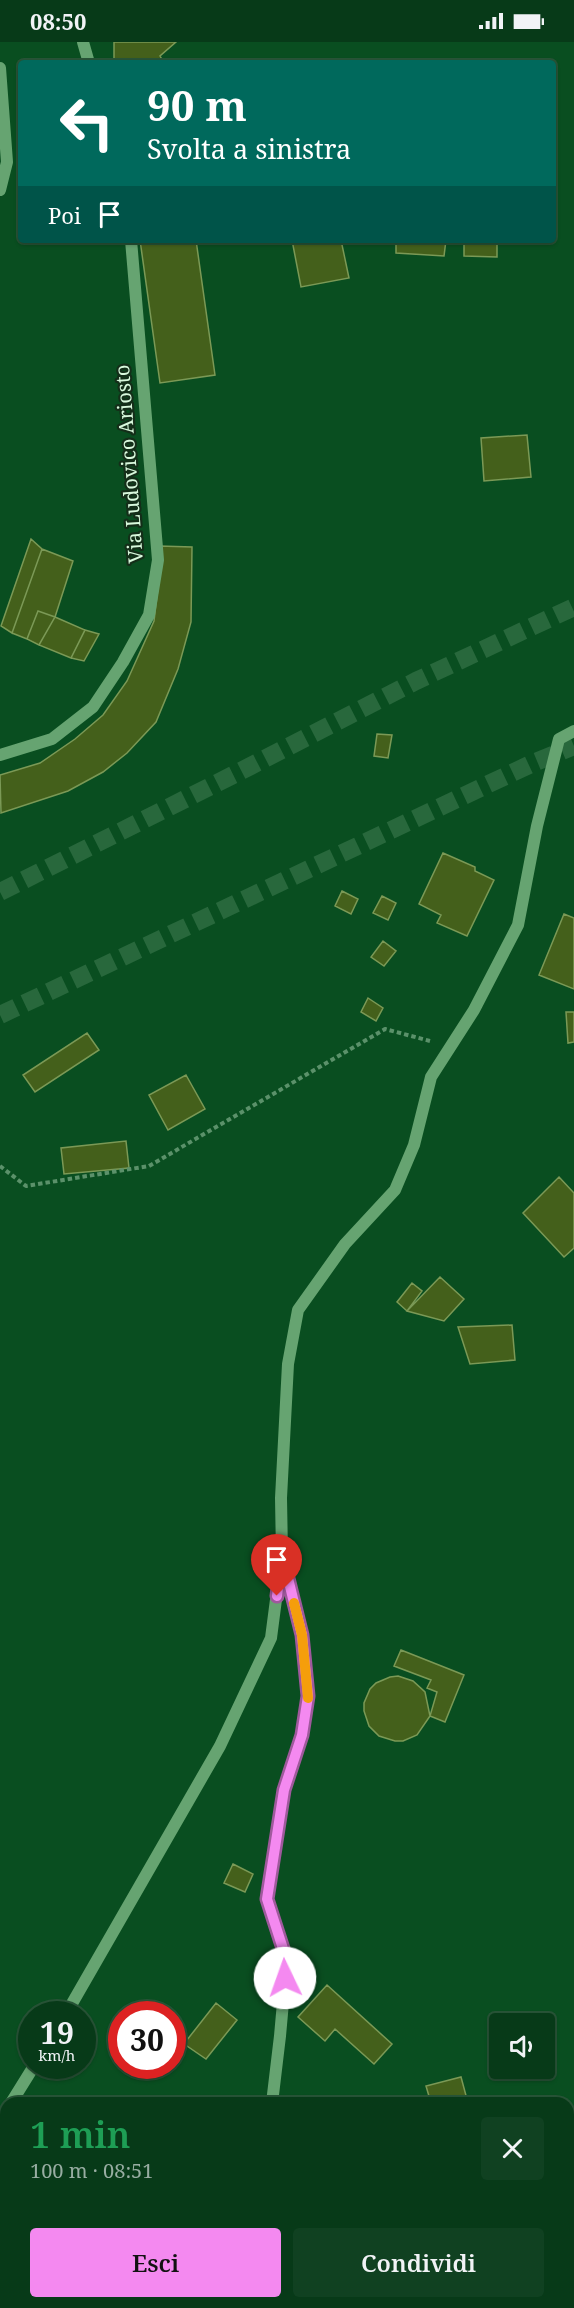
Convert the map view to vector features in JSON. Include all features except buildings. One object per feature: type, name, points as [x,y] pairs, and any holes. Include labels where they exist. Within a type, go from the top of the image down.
[{"type":"street","points":[[83,42],[88,60]]},
{"type":"street","points":[[0,68],[7,162],[0,190]]},
{"type":"street","name":"Via Ludovico Ariosto","points":[[0,755],[52,739],[93,707],[123,662],[149,615],[158,560],[131,243]]},
{"type":"street","points":[[74,2001],[225,1736],[271,1638],[282,1554],[281,1498],[288,1364],[298,1310],[345,1244],[395,1190],[414,1145],[431,1077],[496,970],[518,925],[537,826],[559,739],[574,731]]},
{"type":"street","points":[[273,2097],[286,1958],[267,1899],[284,1790],[302,1735],[308,1696],[302,1635],[282,1554]]},
{"type":"street","points":[[15,2097],[26,2079]]},
{"type":"path","points":[[0,1166],[26,1186],[150,1166],[385,1029],[451,1046]]},
{"type":"tunnel","points":[[0,892],[416,681],[574,607]]},
{"type":"tunnel","points":[[0,1015],[531,764],[574,746]]},
{"type":"slow traffic","points":[[294,1603],[302,1635],[308,1698]]},
{"type":"route","points":[[277,1596],[282,1554],[302,1635],[308,1696],[302,1735],[284,1790],[267,1899],[286,1958],[285,1978]]}]
